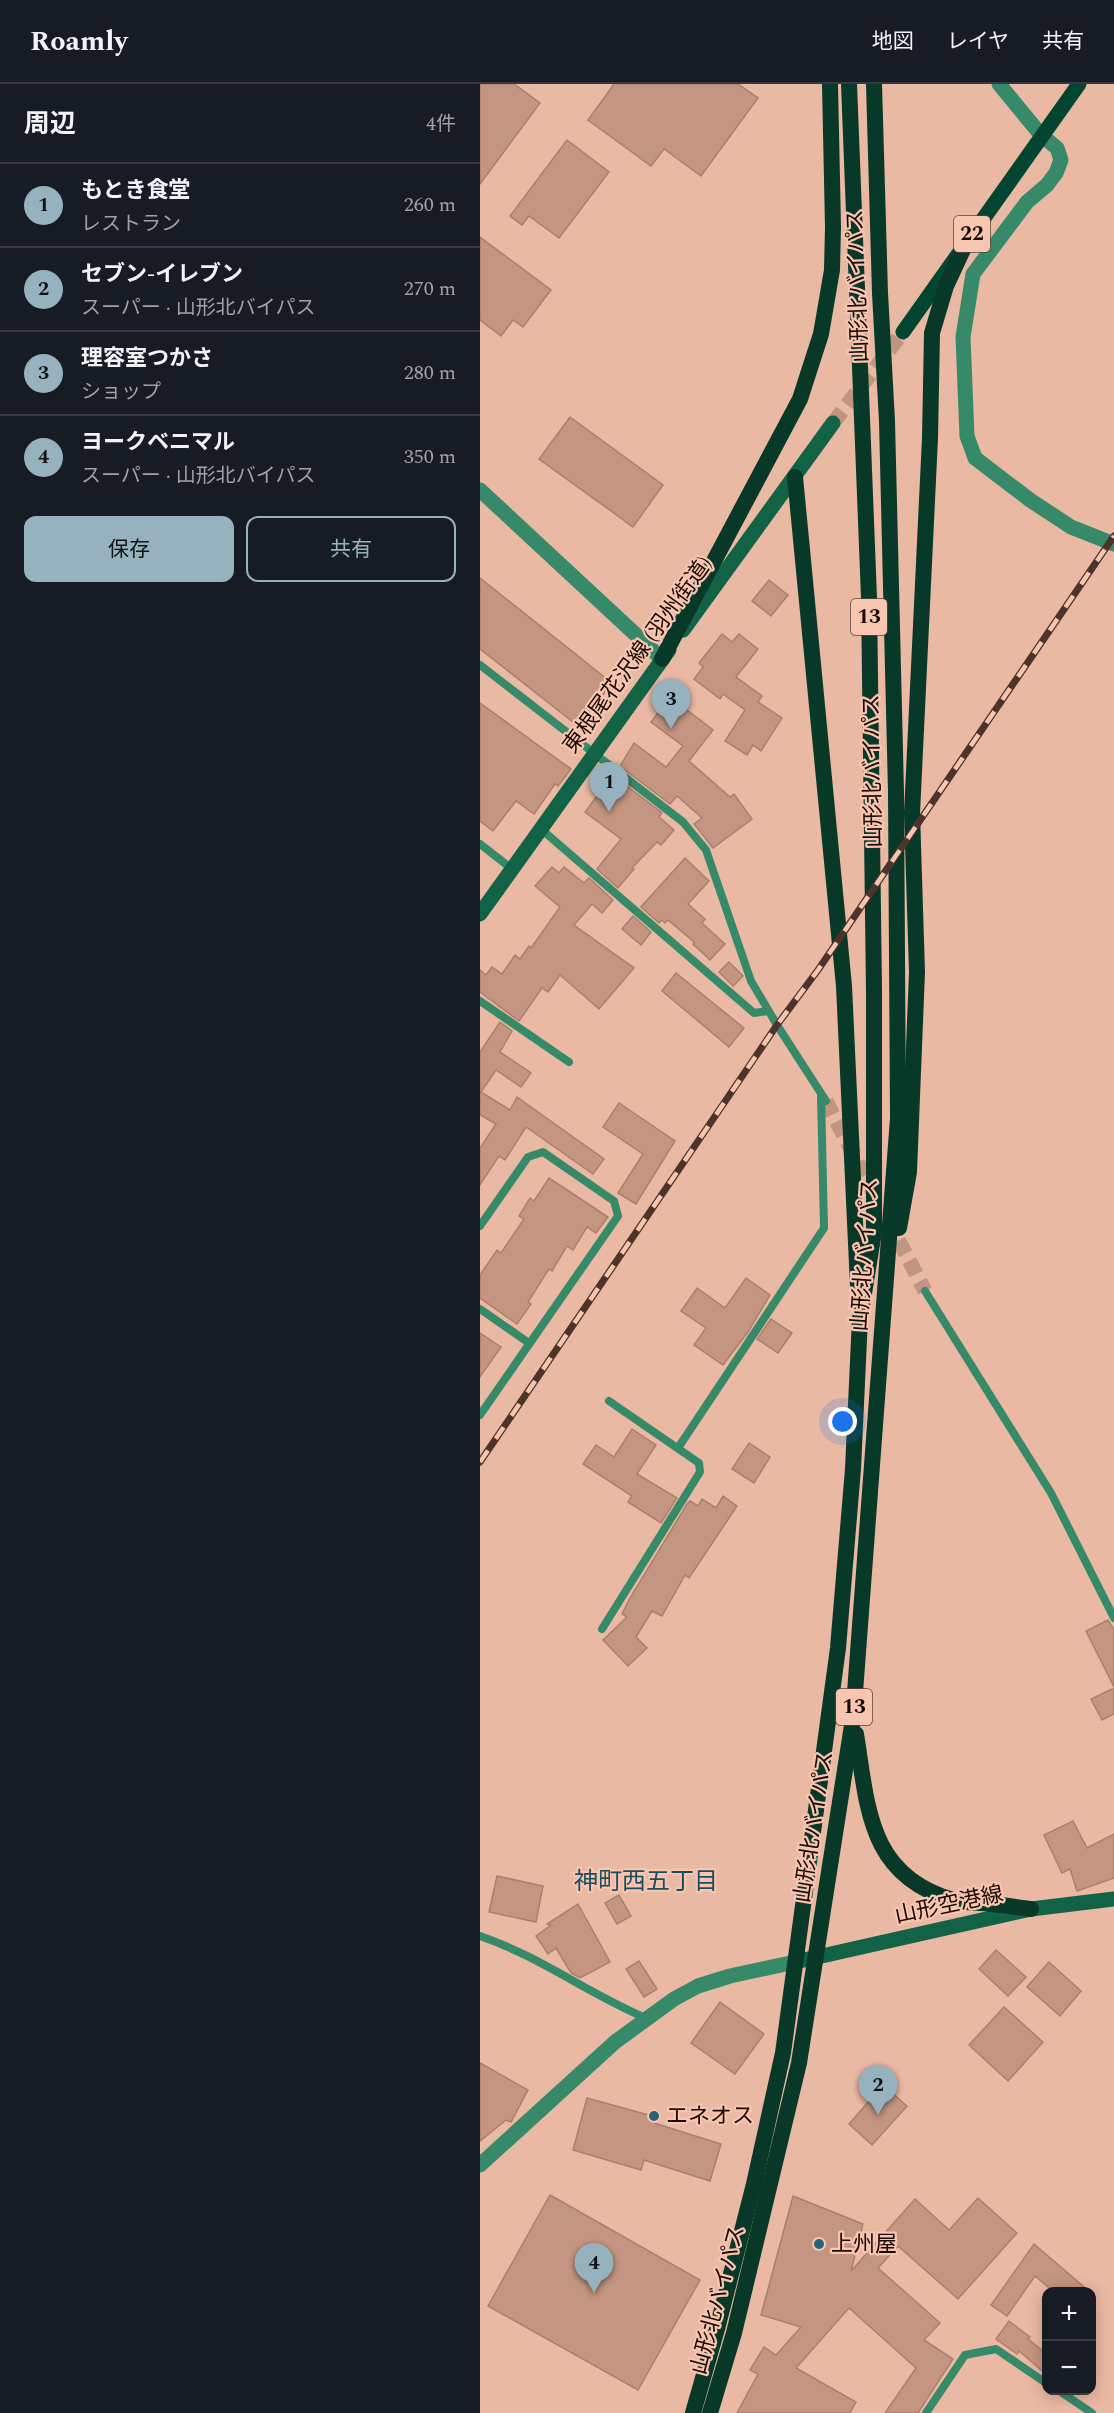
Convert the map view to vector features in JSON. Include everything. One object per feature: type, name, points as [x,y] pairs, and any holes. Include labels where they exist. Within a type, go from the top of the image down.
[{"type":"highway","points":[[662,659],[800,399],[821,334],[832,270],[830,84]]},
{"type":"highway","name":"山形北バイパス","points":[[693,2413],[754,2184],[783,2053],[838,1648],[853,1469],[860,1318],[874,1232],[874,991],[869,598],[849,84]]},
{"type":"highway","name":"山形北バイパス","points":[[710,2413],[734,2333],[799,2063],[853,1719],[898,1118],[897,792],[887,421],[880,292],[874,84]]},
{"type":"highway","points":[[883,1319],[909,1172],[917,972],[912,813],[930,438],[932,333],[946,286],[968,241]]},
{"type":"highway","points":[[795,477],[844,986],[850,1162],[860,1318]]},
{"type":"highway","points":[[853,1719],[870,1819],[881,1847],[899,1868],[927,1890],[956,1901],[1031,1910]]},
{"type":"main road","name":"22","points":[[903,332],[1079,84]]},
{"type":"main road","name":"東根尾花沢線 (羽州街道)","points":[[480,914],[833,423]]},
{"type":"main road","name":"山形空港線","points":[[795,1962],[1031,1910],[1114,1899]]},
{"type":"street","points":[[999,84],[1041,135],[1057,148],[1061,160],[1056,173],[1047,185],[1027,202],[973,274],[963,337],[967,436],[975,458],[1030,500],[1071,527],[1114,544]]},
{"type":"street","points":[[480,490],[662,659]]},
{"type":"street","points":[[480,2165],[615,2042],[646,2018],[699,1986],[730,1976],[795,1962]]},
{"type":"lane","points":[[480,665],[683,822],[706,850],[751,981],[824,1097],[824,1228],[678,1448]]},
{"type":"lane","points":[[541,829],[754,1013],[768,1011]]},
{"type":"lane","points":[[480,844],[512,869]]},
{"type":"lane","points":[[480,1001],[569,1062]]},
{"type":"lane","points":[[480,1226],[528,1156],[543,1152],[615,1201],[618,1216],[480,1415]]},
{"type":"lane","points":[[925,1291],[1052,1493],[1114,1618]]},
{"type":"lane","points":[[480,1309],[529,1343]]},
{"type":"lane","points":[[602,1629],[700,1472],[699,1463],[609,1401]]},
{"type":"lane","points":[[480,1936],[550,1966],[615,2005],[646,2018]]},
{"type":"lane","points":[[926,2413],[965,2355],[996,2349],[1042,2380]]},
{"type":"lane","points":[[1064,2395],[1092,2413]]},
{"type":"building","points":[[480,84],[514,84],[540,103],[480,184]]},
{"type":"building","points":[[614,84],[738,84],[758,98],[701,176],[664,149],[651,166],[588,120]]},
{"type":"building","points":[[567,140],[609,172],[559,238],[529,216],[522,225],[510,216]]},
{"type":"building","points":[[480,237],[551,290],[523,327],[513,320],[501,336],[480,320]]},
{"type":"building","points":[[570,417],[663,485],[633,527],[539,459]]},
{"type":"building","points":[[480,578],[612,683],[578,726],[480,649]]},
{"type":"building","points":[[769,580],[788,595],[771,616],[752,601]]},
{"type":"building","points":[[722,634],[732,642],[739,634],[758,649],[736,677],[762,696],[758,702],[782,718],[761,751],[753,745],[747,755],[725,741],[745,710],[723,694],[720,699],[694,679],[703,667],[699,663]]},
{"type":"building","points":[[670,697],[713,730],[689,761],[730,797],[734,794],[752,819],[713,848],[694,824],[702,818],[677,796],[670,804],[620,766],[634,743],[666,767],[683,746],[651,722]]},
{"type":"building","points":[[480,703],[571,769],[558,786],[555,784],[534,814],[516,801],[493,831],[480,821]]},
{"type":"building","points":[[613,775],[662,813],[659,817],[674,830],[661,845],[657,842],[632,868],[634,869],[618,888],[597,869],[621,839],[585,812]]},
{"type":"building","points":[[685,858],[709,881],[688,904],[705,919],[702,923],[725,944],[710,960],[693,944],[694,942],[668,920],[665,923],[662,920],[659,923],[641,907]]},
{"type":"building","points":[[552,867],[559,873],[564,867],[584,883],[589,878],[613,900],[602,913],[592,904],[574,925],[634,968],[599,1009],[560,975],[548,992],[542,988],[519,1021],[480,992],[480,970],[486,975],[492,967],[502,974],[515,955],[520,959],[529,946],[531,948],[560,907],[535,886]]},
{"type":"building","points":[[633,916],[651,932],[641,945],[622,929]]},
{"type":"building","points":[[729,962],[743,976],[733,986],[719,972]]},
{"type":"building","points":[[676,973],[744,1028],[729,1047],[662,991]]},
{"type":"building","points":[[500,1022],[512,1031],[500,1052],[531,1073],[521,1087],[496,1070],[481,1092],[510,1110],[517,1097],[604,1159],[593,1174],[526,1127],[505,1160],[499,1156],[480,1185],[480,1148],[496,1124],[480,1115],[480,1052]]},
{"type":"building","points":[[619,1103],[675,1141],[636,1204],[618,1193],[643,1154],[603,1127]]},
{"type":"building","points":[[549,1178],[608,1217],[596,1233],[587,1227],[573,1250],[567,1246],[552,1271],[549,1269],[528,1302],[531,1304],[517,1324],[480,1298],[480,1275],[497,1250],[501,1253],[524,1219],[519,1216],[530,1198],[534,1201]]},
{"type":"building","points":[[746,1278],[770,1295],[748,1332],[723,1365],[694,1345],[706,1328],[681,1311],[697,1288],[725,1308]]},
{"type":"building","points":[[771,1319],[792,1333],[778,1353],[757,1339]]},
{"type":"building","points":[[480,1333],[501,1347],[480,1377]]},
{"type":"building","points":[[632,1429],[656,1445],[637,1474],[677,1498],[661,1523],[628,1502],[632,1496],[583,1464],[596,1445],[614,1457]]},
{"type":"building","points":[[749,1443],[770,1457],[754,1483],[732,1469]]},
{"type":"building","points":[[723,1496],[737,1506],[689,1578],[685,1575],[662,1616],[652,1611],[636,1637],[647,1648],[628,1666],[603,1640],[627,1617],[622,1614],[630,1598],[687,1504],[690,1501],[698,1506],[702,1499],[716,1508]]},
{"type":"building","points":[[1108,1620],[1114,1630],[1114,1687],[1086,1631]]},
{"type":"building","points":[[1114,1688],[1114,1714],[1102,1720],[1091,1699]]},
{"type":"building","points":[[1073,1821],[1087,1848],[1114,1834],[1114,1878],[1077,1891],[1070,1869],[1062,1873],[1044,1835]]},
{"type":"building","points":[[497,1876],[543,1886],[536,1922],[489,1912]]},
{"type":"building","points":[[619,1895],[631,1916],[617,1924],[605,1903]]},
{"type":"building","points":[[578,1904],[610,1962],[580,1978],[571,1973],[556,1948],[548,1954],[536,1936],[551,1925],[547,1924]]},
{"type":"building","points":[[996,1950],[1026,1977],[1008,1996],[979,1969]]},
{"type":"building","points":[[639,1961],[657,1989],[644,1997],[626,1969]]},
{"type":"building","points":[[1049,1962],[1081,1991],[1060,2016],[1027,1987]]},
{"type":"building","points":[[720,2002],[764,2034],[735,2074],[691,2043]]},
{"type":"building","points":[[1004,2007],[1043,2042],[1008,2081],[969,2045]]},
{"type":"building","points":[[480,2063],[528,2090],[511,2122],[506,2120],[480,2141]]},
{"type":"building","points":[[883,2085],[907,2106],[872,2145],[849,2124]]},
{"type":"building","points":[[587,2098],[656,2117],[654,2123],[721,2144],[710,2181],[644,2160],[641,2170],[573,2150]]},
{"type":"building","points":[[550,2195],[700,2280],[638,2390],[488,2306]]},
{"type":"building","points":[[793,2196],[863,2224],[851,2271],[915,2199],[949,2230],[978,2198],[1017,2233],[958,2299],[898,2246],[878,2268],[940,2323],[924,2340],[953,2359],[918,2413],[885,2413],[916,2368],[849,2308],[796,2368],[856,2402],[850,2413],[737,2413],[758,2374],[750,2370],[764,2347],[776,2355],[801,2327],[761,2315]]},
{"type":"building","points":[[1034,2244],[1084,2287],[1048,2287],[1035,2276],[1007,2316],[991,2305]]},
{"type":"building","points":[[1009,2321],[1030,2337],[1028,2339],[1042,2350],[1042,2371],[1019,2351],[1017,2354],[996,2339]]},
{"type":"tunnel","points":[[833,423],[903,332]]},
{"type":"tunnel","points":[[826,1101],[875,1196]]},
{"type":"tunnel","points":[[888,1220],[925,1291]]},
{"type":"railway","points":[[480,1462],[777,1025],[818,970],[1114,536]]},
{"type":"place","name":"理容室つかさ","points":[[671,729]]},
{"type":"place","name":"もとき食堂","points":[[609,812]]},
{"type":"place","name":"セブン-イレブン","points":[[878,2115]]},
{"type":"place","name":"エネオス","points":[[654,2116]]},
{"type":"place","name":"上州屋","points":[[819,2244]]},
{"type":"place","name":"ヨークベニマル","points":[[594,2293]]},
{"type":"district","name":"神町西五丁目","points":[[646,1882]]}]
